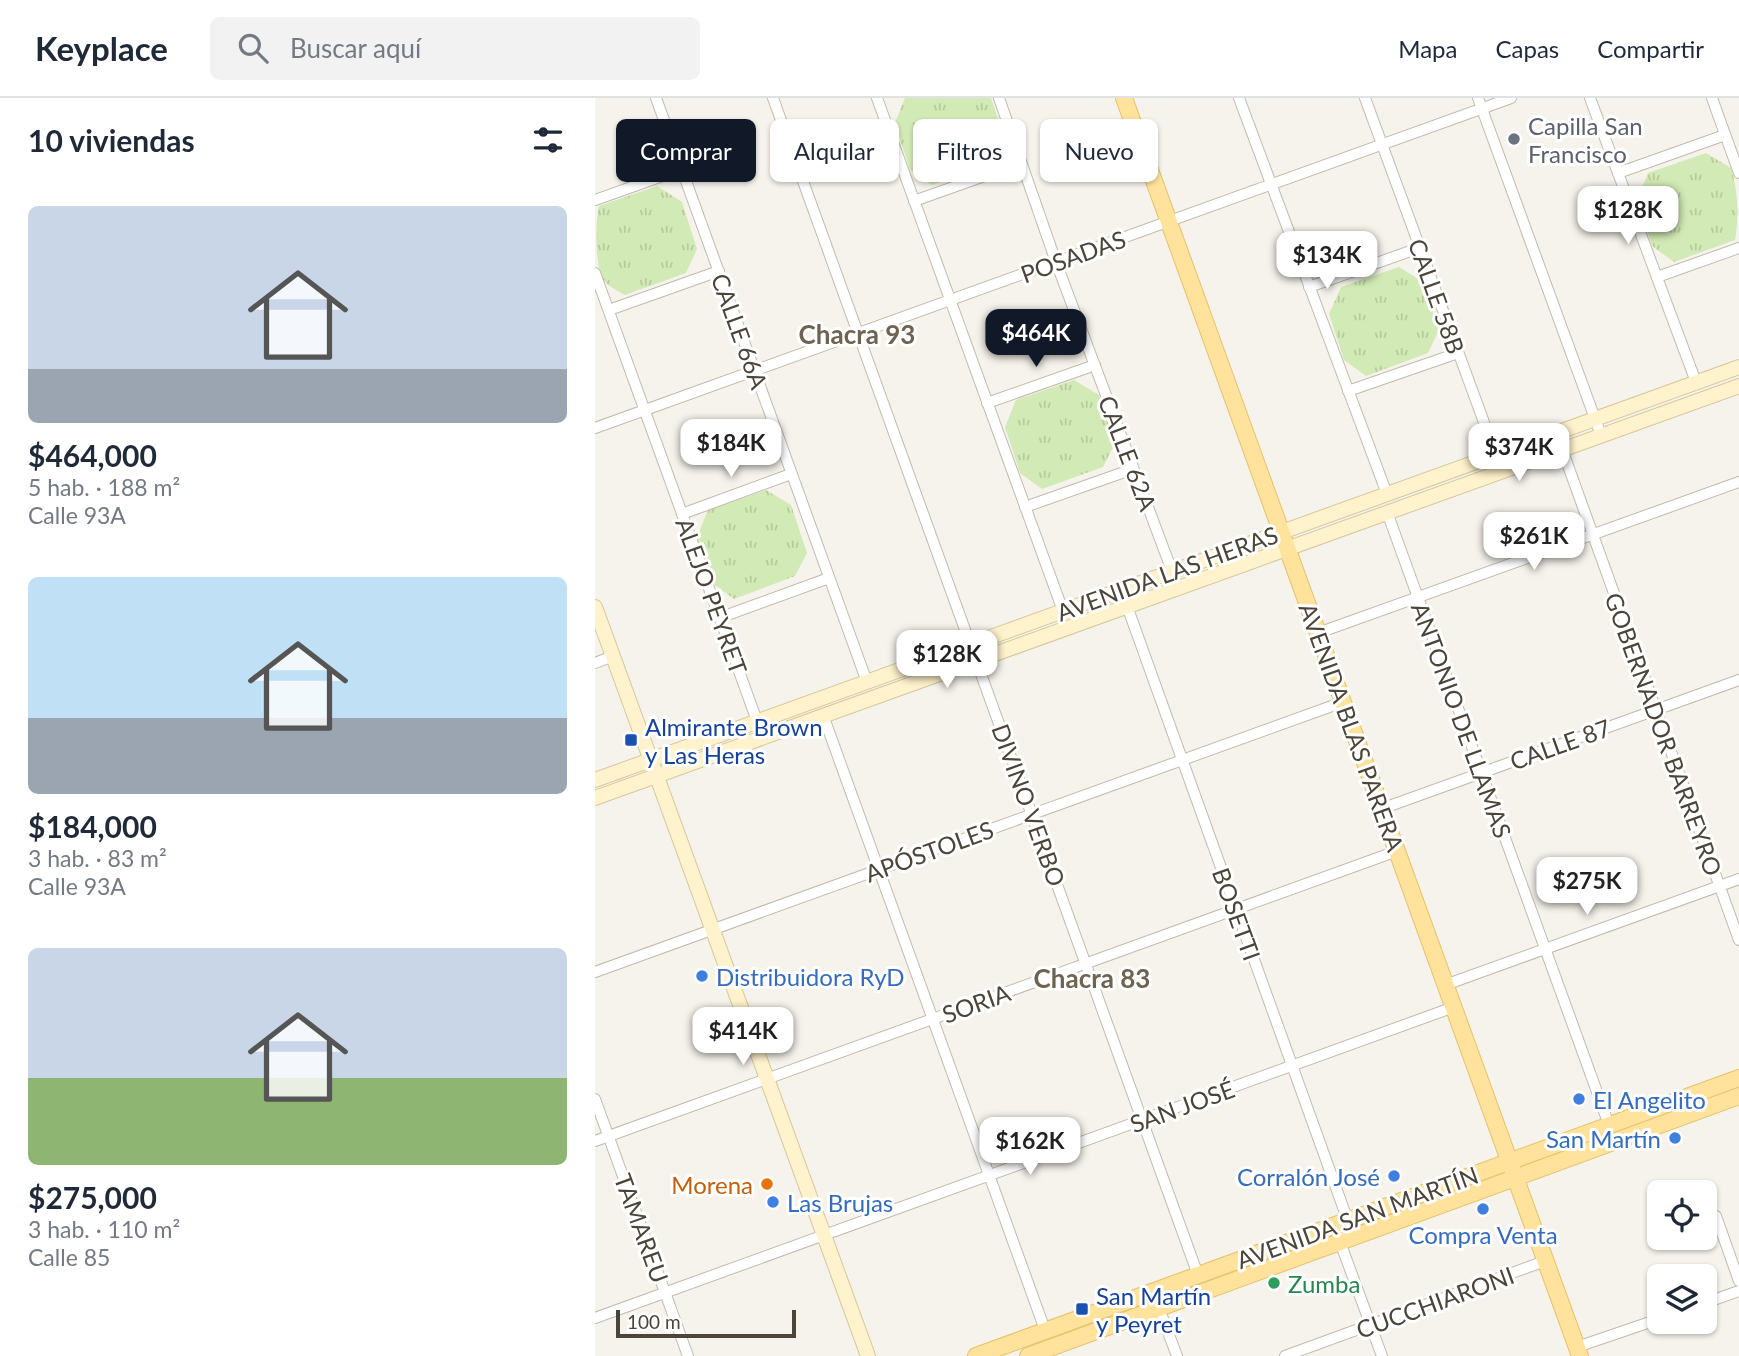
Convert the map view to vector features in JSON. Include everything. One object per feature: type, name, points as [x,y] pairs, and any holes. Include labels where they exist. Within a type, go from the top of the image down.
[{"type":"main road","name":"AVENIDA BLAS PARERA","points":[[1124,98],[1579,1352]]},
{"type":"main road","name":"AVENIDA LAS HERAS","points":[[595,779],[1739,367]]},
{"type":"main road","name":"AVENIDA LAS HERAS","points":[[595,798],[1601,435],[1738,390]]},
{"type":"main road","points":[[595,607],[868,1356]]},
{"type":"main road","name":"AVENIDA SAN MARTÍN","points":[[976,1356],[1739,1078]]},
{"type":"main road","name":"AVENIDA SAN MARTÍN","points":[[1028,1356],[1739,1096]]},
{"type":"street","name":"CALLE 66A","points":[[656,98],[664,119]]},
{"type":"street","name":"DIVINO VERBO","points":[[773,98],[1198,1275]]},
{"type":"street","name":"CALLE 62A","points":[[999,98],[1006,119]]},
{"type":"street","points":[[1239,98],[1387,494]]},
{"type":"street","name":"CALLE 58B","points":[[1365,98],[1496,455]]},
{"type":"street","name":"POSADAS","points":[[595,428],[1382,145],[1480,103],[1511,98]]},
{"type":"street","points":[[1590,98],[1696,382]]},
{"type":"street","points":[[1712,98],[1739,173]]},
{"type":"street","points":[[882,99],[914,201],[1063,611]]},
{"type":"street","points":[[1480,103],[1601,435]]},
{"type":"street","points":[[1618,173],[1725,135]]},
{"type":"street","name":"CALLE 62A","points":[[1026,177],[1172,571]]},
{"type":"street","points":[[595,200],[646,182]]},
{"type":"street","name":"CALLE 66A","points":[[687,182],[867,682]]},
{"type":"street","points":[[914,201],[968,182]]},
{"type":"street","points":[[1310,287],[1419,248]]},
{"type":"street","points":[[1657,277],[1739,248]]},
{"type":"street","points":[[608,310],[719,271]]},
{"type":"street","name":"ALEJO PEYRET","points":[[595,273],[757,721]]},
{"type":"street","points":[[1348,391],[1458,353]]},
{"type":"street","points":[[987,403],[1095,365]]},
{"type":"street","name":"GOBERNADOR BARREYRO","points":[[1562,449],[1739,940]]},
{"type":"street","points":[[1025,508],[1133,469]]},
{"type":"street","points":[[682,513],[792,474]]},
{"type":"street","points":[[1318,633],[1739,482]]},
{"type":"street","name":"ANTONIO DE LLAMAS","points":[[1387,512],[1609,1125]]},
{"type":"street","points":[[719,618],[829,578]]},
{"type":"street","name":"BOSETTI","points":[[1127,606],[1348,1221]]},
{"type":"street","points":[[595,663],[613,656]]},
{"type":"street","name":"CALLE 87","points":[[1381,809],[1739,680]]},
{"type":"street","name":"APÓSTOLES","points":[[595,972],[1343,702]]},
{"type":"street","points":[[823,715],[1045,1330]]},
{"type":"street","name":"SORIA","points":[[595,1141],[1397,851]]},
{"type":"street","points":[[1445,985],[1739,879]]},
{"type":"street","name":"SAN JOSÉ","points":[[595,1318],[1454,1007]]},
{"type":"street","name":"TAMAREU","points":[[595,1099],[688,1356]]},
{"type":"street","points":[[1717,1219],[1739,1281]]},
{"type":"street","points":[[1340,1242],[1382,1356]]},
{"type":"street","name":"CUCCHIARONI","points":[[1285,1356],[1545,1261]]},
{"type":"street","points":[[1717,1299],[1739,1291]]},
{"type":"street","points":[[1159,1308],[1177,1356]]},
{"type":"street","points":[[1579,1352],[1647,1324]]},
{"type":"green space","points":[[905,98],[991,98],[998,119],[913,119],[913,172],[899,136],[899,119],[897,119]]},
{"type":"green space","points":[[1706,153],[1731,168],[1737,204],[1735,240],[1674,262],[1652,246],[1637,200],[1648,173]]},
{"type":"green space","points":[[657,186],[682,202],[697,249],[686,273],[625,295],[602,278],[596,243],[599,206]]},
{"type":"green space","points":[[1399,267],[1423,282],[1439,330],[1428,353],[1366,376],[1344,360],[1329,314],[1341,287]]},
{"type":"green space","points":[[1074,380],[1099,395],[1115,443],[1103,467],[1042,489],[1020,473],[1005,427],[1016,400]]},
{"type":"green space","points":[[766,490],[791,505],[807,553],[795,576],[734,599],[712,583],[697,537],[708,510]]},
{"type":"place","name":"Capilla San Francisco","points":[[1514,139]]},
{"type":"place","name":"Almirante Brown y Las Heras","points":[[631,740]]},
{"type":"place","name":"Distribuidora RyD","points":[[702,976]]},
{"type":"place","name":"El Angelito","points":[[1579,1099]]},
{"type":"place","name":"San Martín","points":[[1675,1138]]},
{"type":"place","name":"Corralón José","points":[[1394,1176]]},
{"type":"place","name":"Morena","points":[[767,1184]]},
{"type":"place","name":"Las Brujas","points":[[773,1202]]},
{"type":"place","name":"Compra Venta","points":[[1483,1209]]},
{"type":"place","name":"Zumba","points":[[1274,1283]]},
{"type":"place","name":"San Martín y Peyret","points":[[1082,1309]]},
{"type":"district","name":"Chacra 93","points":[[857,334]]},
{"type":"district","name":"Chacra 83","points":[[1092,978]]}]
